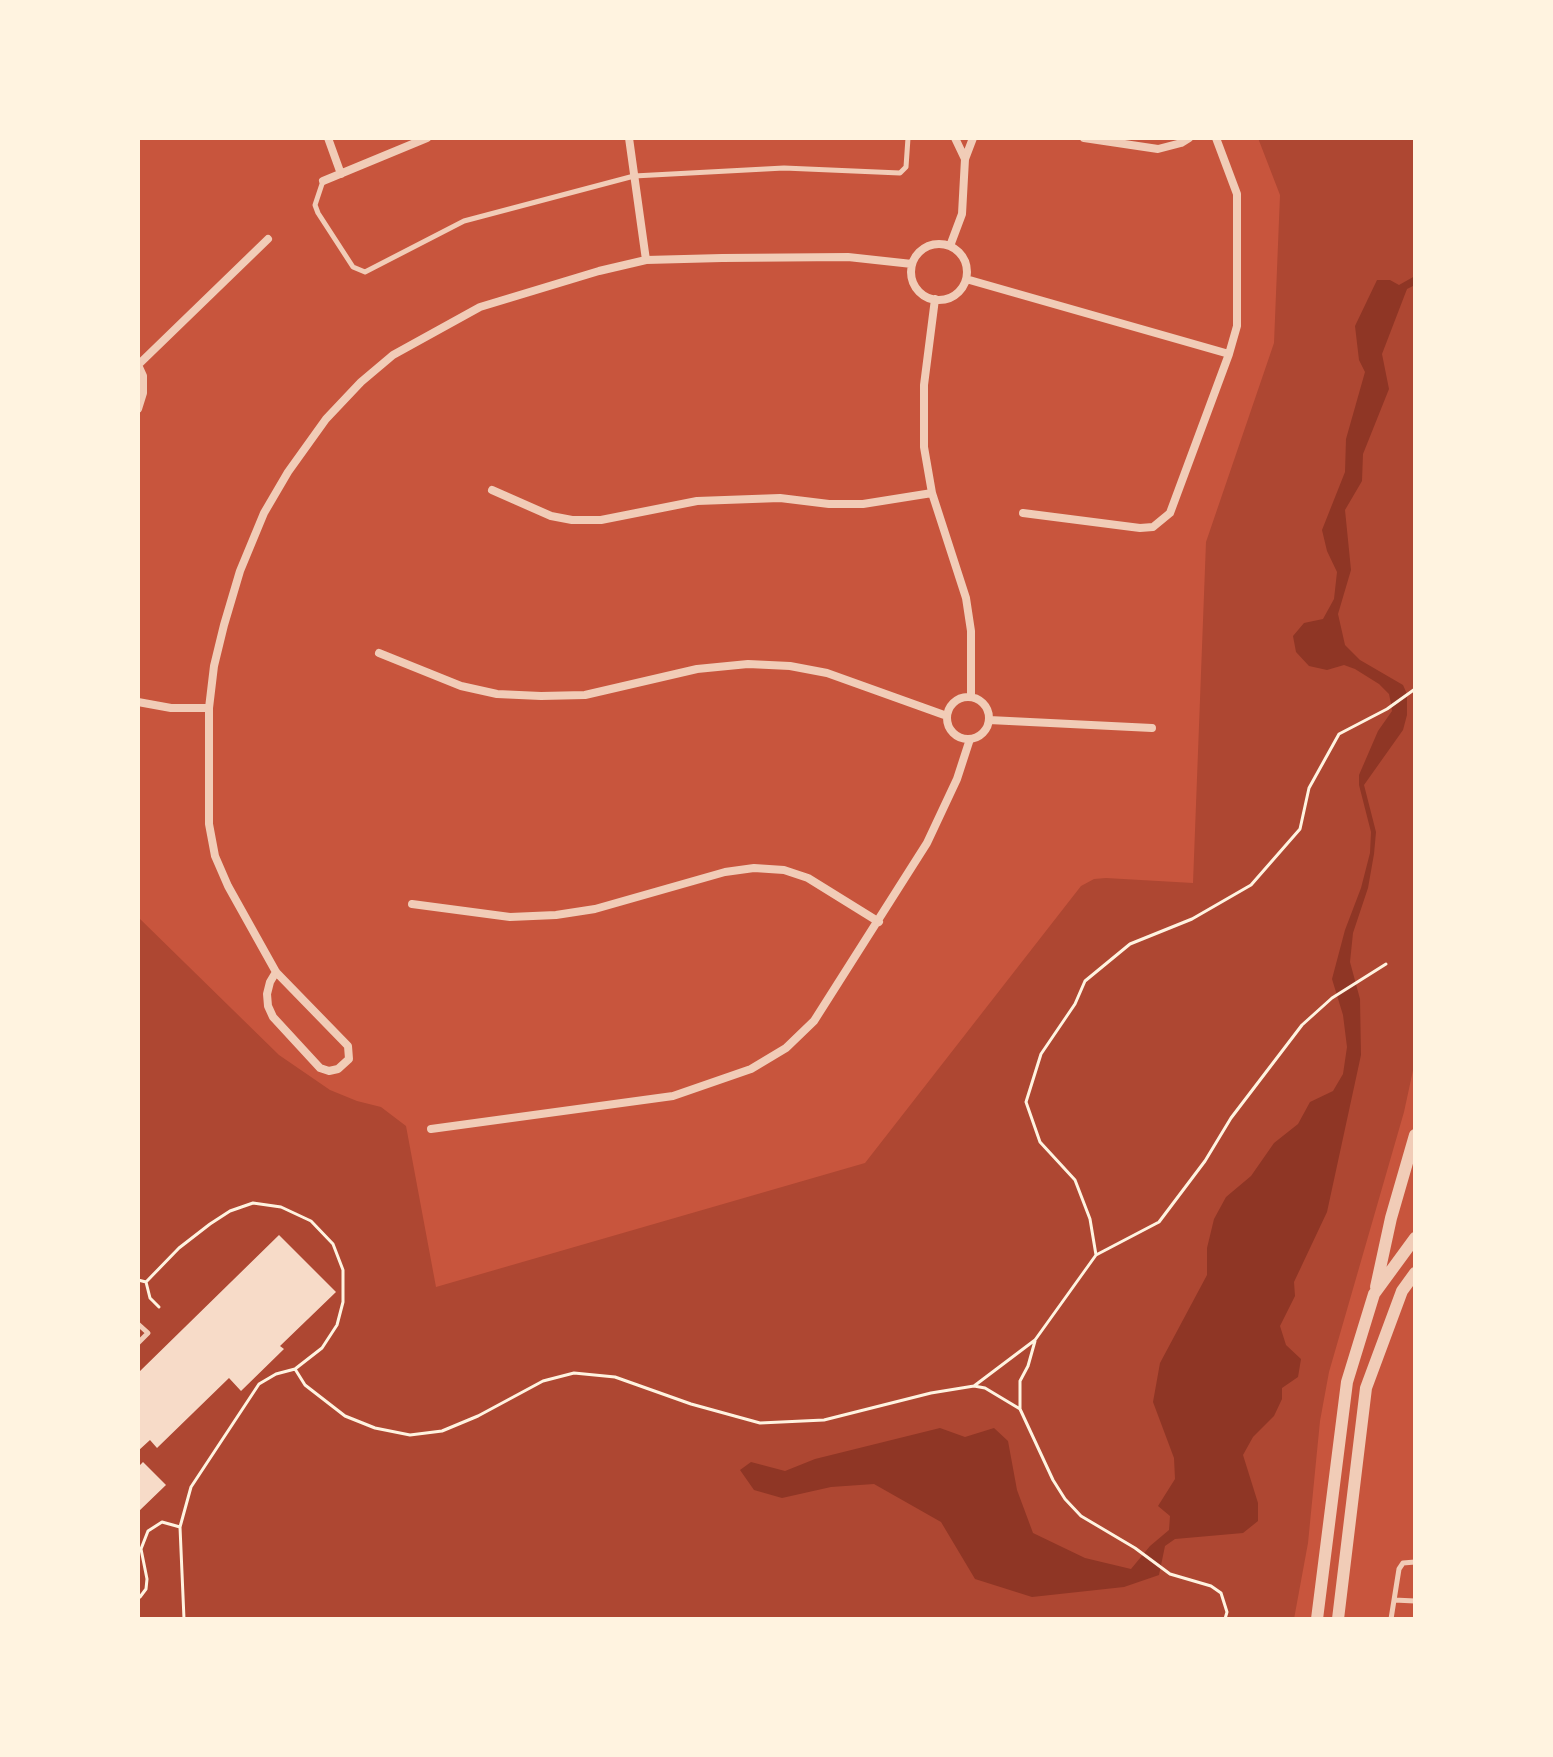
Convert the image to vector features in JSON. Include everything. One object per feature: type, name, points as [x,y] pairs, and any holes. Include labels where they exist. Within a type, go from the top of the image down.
[{"type":"street","points":[[328,138],[341,174]]},
{"type":"street","points":[[323,181],[427,138]]},
{"type":"street","points":[[629,138],[646,260]]},
{"type":"street","points":[[955,138],[965,159]]},
{"type":"street","points":[[950,246],[962,214],[965,159],[973,138]]},
{"type":"street","points":[[1084,138],[1158,149],[1189,138]]},
{"type":"street","points":[[1023,513],[1140,528],[1153,527],[1170,513],[1237,326],[1237,194],[1216,138]]},
{"type":"street","points":[[138,409],[143,393],[143,376],[138,365],[268,239]]},
{"type":"street","points":[[938,244],[950,246],[964,260],[966,279],[954,295],[935,299],[915,287],[911,276],[912,264],[917,254],[926,247],[938,244]]},
{"type":"street","points":[[276,972],[267,994],[273,1017],[320,1068],[329,1071],[338,1069],[349,1059],[348,1046],[276,972],[228,886],[215,856],[209,824],[209,708],[214,666],[240,571],[264,513],[326,419],[361,382],[393,355],[480,307],[526,291],[646,260],[797,256],[848,257],[912,264]]},
{"type":"street","points":[[966,279],[1229,354]]},
{"type":"street","points":[[935,299],[924,385],[924,447],[932,493],[966,598],[971,631],[971,697]]},
{"type":"street","points":[[492,490],[551,516],[572,520],[601,520],[697,501],[780,498],[829,504],[863,504],[932,493]]},
{"type":"street","points":[[379,653],[461,686],[497,694],[541,696],[596,693],[697,669],[748,664],[790,666],[827,673],[947,716]]},
{"type":"street","points":[[971,697],[983,703],[989,720],[983,733],[970,739],[956,736],[950,730],[947,716],[955,702],[971,697]]},
{"type":"street","points":[[138,702],[171,708],[209,708]]},
{"type":"street","points":[[989,720],[1152,728]]},
{"type":"street","points":[[431,1129],[673,1096],[751,1069],[786,1048],[814,1021],[927,843],[957,779],[970,739]]},
{"type":"street","points":[[412,904],[510,917],[556,915],[595,909],[725,872],[754,868],[784,870],[808,878],[879,922]]},
{"type":"street","points":[[1317,1619],[1347,1382],[1374,1294],[1391,1218],[1415,1135]]},
{"type":"street","points":[[1374,1294],[1415,1238]]},
{"type":"street","points":[[1338,1619],[1366,1388],[1395,1305],[1415,1273]]},
{"type":"street","points":[[1395,1305],[1415,1289]]},
{"type":"lane","points":[[323,181],[315,205],[318,213],[353,267],[365,272],[464,221],[634,176],[784,168],[895,174],[906,167],[908,138]]},
{"type":"lane","points":[[138,1324],[148,1333],[138,1343]]},
{"type":"lane","points":[[1391,1619],[1399,1569],[1403,1563],[1415,1562]]},
{"type":"lane","points":[[1394,1600],[1415,1601]]},
{"type":"path","points":[[1096,1255],[1090,1219],[1075,1180],[1040,1142],[1026,1102],[1041,1054],[1075,1004],[1085,981],[1130,944],[1192,919],[1251,885],[1300,829],[1309,788],[1339,734],[1387,709],[1415,689]]},
{"type":"path","points":[[974,1386],[1035,1340],[1096,1255],[1159,1222],[1205,1161],[1231,1118],[1293,1037],[1332,998],[1386,964]]},
{"type":"path","points":[[146,1282],[179,1248],[210,1224],[253,1203],[281,1207],[311,1221],[333,1244],[343,1270],[343,1302],[337,1325],[322,1348],[295,1369],[276,1374],[259,1384],[191,1487],[180,1527],[184,1619]]},
{"type":"path","points":[[138,1280],[146,1282]]},
{"type":"path","points":[[146,1282],[150,1298],[159,1307]]},
{"type":"path","points":[[1035,1340],[1020,1381],[1020,1409],[1065,1499],[1081,1516],[1178,1578],[1211,1586],[1221,1593],[1227,1612],[1225,1619]]},
{"type":"path","points":[[295,1369],[305,1385],[345,1416],[375,1428],[410,1435],[442,1431],[543,1381],[574,1373],[615,1377],[691,1404],[760,1423],[824,1420],[931,1393],[974,1386],[985,1388],[1020,1409]]},
{"type":"path","points":[[140,1597],[146,1589],[141,1549],[148,1531],[162,1522],[180,1527]]},
{"type":"shaded area","points":[[1258,138],[1415,138],[1415,1061],[1404,1112],[1329,1372],[1320,1421],[1308,1543],[1294,1619],[138,1619],[138,917],[279,1055],[330,1090],[381,1107],[406,1126],[436,1287],[865,1163],[1081,886],[1094,879],[1106,878],[1193,883],[1206,542],[1274,343],[1280,195]]},
{"type":"shaded area","points":[[1415,276],[1415,285],[1407,289],[1382,354],[1389,389],[1363,454],[1362,481],[1345,510],[1351,570],[1338,614],[1345,645],[1360,660],[1403,685],[1407,694],[1407,715],[1403,730],[1364,785],[1376,832],[1368,888],[1353,933],[1350,962],[1360,999],[1361,1055],[1327,1212],[1294,1282],[1295,1296],[1280,1326],[1286,1345],[1301,1359],[1298,1377],[1282,1388],[1282,1399],[1274,1416],[1253,1437],[1243,1455],[1258,1503],[1258,1521],[1243,1533],[1175,1539],[1165,1546],[1159,1575],[1124,1587],[1032,1597],[975,1579],[941,1522],[874,1484],[831,1487],[782,1498],[754,1490],[740,1470],[751,1462],[785,1471],[815,1459],[940,1428],[965,1437],[994,1428],[1008,1441],[1017,1490],[1033,1533],[1085,1558],[1131,1569],[1150,1546],[1169,1530],[1170,1516],[1158,1506],[1175,1479],[1174,1458],[1153,1402],[1160,1363],[1207,1275],[1207,1248],[1214,1219],[1226,1197],[1251,1176],[1274,1143],[1298,1124],[1310,1102],[1333,1091],[1343,1074],[1347,1047],[1343,1015],[1332,979],[1370,853],[1371,832],[1359,775],[1378,731],[1392,711],[1389,694],[1355,669],[1344,665],[1327,670],[1309,666],[1296,652],[1293,636],[1304,623],[1323,619],[1334,599],[1337,572],[1322,530],[1345,472],[1346,439],[1365,372],[1359,360],[1355,326],[1377,280],[1390,280],[1399,285]]},
{"type":"building","points":[[279,1235],[336,1292],[280,1346],[284,1349],[241,1391],[229,1378],[157,1448],[150,1440],[138,1451],[138,1373]]},
{"type":"building","points":[[143,1462],[166,1485],[138,1512],[138,1467]]}]
